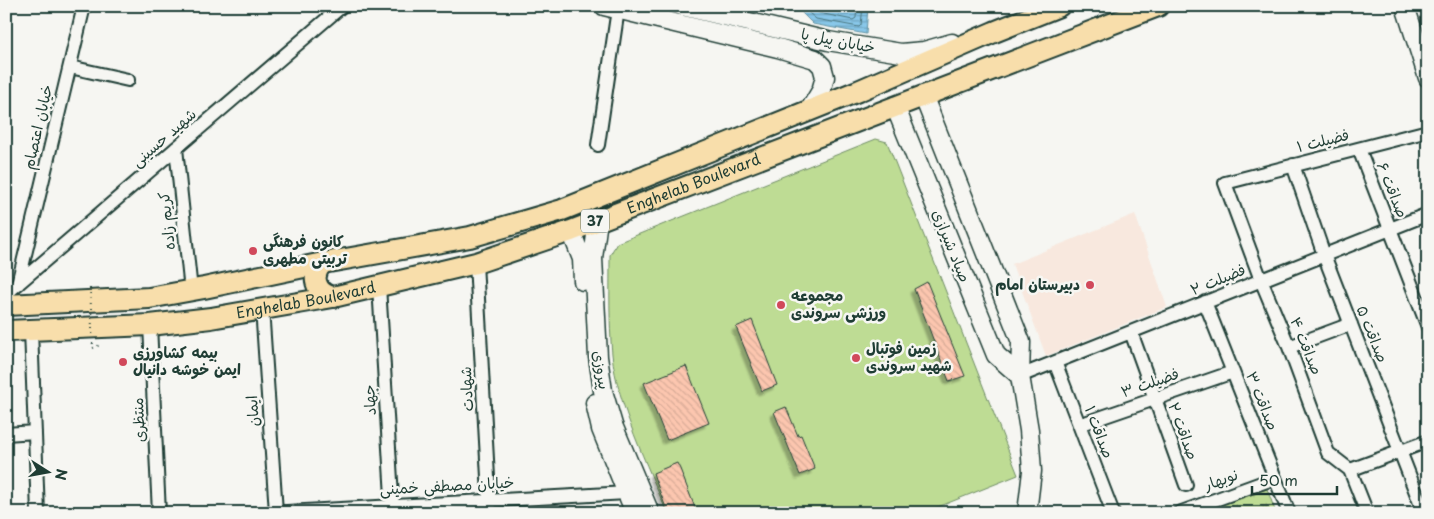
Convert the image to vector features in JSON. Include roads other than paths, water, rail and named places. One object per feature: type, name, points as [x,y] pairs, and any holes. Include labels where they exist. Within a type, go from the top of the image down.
[{"type":"main road","name":"خیابان پیل پا","points":[[682,6],[828,40],[901,53],[924,50],[994,32]]},
{"type":"main road","name":"Enghelab Boulevard","points":[[6,305],[149,298],[191,291],[323,262],[470,237],[562,210],[809,111],[1059,6]]},
{"type":"main road","name":"Enghelab Boulevard","points":[[6,331],[150,325],[211,318],[333,297],[476,263],[571,231],[1158,6]]},
{"type":"main road","points":[[1405,6],[1428,78]]},
{"type":"main road","name":"خیابان پیل پا","points":[[611,8],[778,48],[815,60],[822,66],[825,77],[821,91],[809,111]]},
{"type":"main road","points":[[1023,21],[1030,21],[1041,30],[1044,43],[1042,50]]},
{"type":"main road","points":[[822,66],[830,57],[828,40]]},
{"type":"main road","name":"صیاد شیرازی","points":[[923,95],[1021,342],[1020,376],[1029,430],[1032,472],[1027,513]]},
{"type":"main road","name":"صیاد شیرازی","points":[[895,106],[996,355],[1020,376]]},
{"type":"main road","points":[[906,135],[914,126],[934,122]]},
{"type":"main road","name":"پیروزی","points":[[598,220],[593,258],[598,357],[602,382],[613,425],[650,513]]},
{"type":"main road","name":"پیروزی","points":[[571,231],[582,259],[587,357],[592,393],[601,429],[635,513]]},
{"type":"main road","points":[[323,262],[316,272],[316,283],[322,293],[333,297]]},
{"type":"main road","points":[[253,278],[264,281],[269,285],[272,297],[264,308]]},
{"type":"street","name":"خیابان اعتصام","points":[[18,284],[84,6]]},
{"type":"street","name":"شهید حسینی","points":[[6,294],[342,6]]},
{"type":"street","points":[[598,145],[611,8]]},
{"type":"street","points":[[70,67],[128,80]]},
{"type":"street","name":"فضیلت ۱","points":[[1225,183],[1428,130]]},
{"type":"street","name":"کریم زاده","points":[[176,148],[191,291]]},
{"type":"street","name":"صداقت ۶","points":[[1358,149],[1428,327]]},
{"type":"street","name":"صداقت ۵","points":[[1293,166],[1324,255],[1424,513]]},
{"type":"street","name":"صداقت ۴","points":[[1225,183],[1328,453],[1350,470]]},
{"type":"street","name":"فضیلت ۲","points":[[1020,376],[1428,214]]},
{"type":"street","name":"شهادت","points":[[476,263],[490,506]]},
{"type":"street","name":"جهاد","points":[[379,286],[393,509]]},
{"type":"street","name":"صداقت ۳","points":[[1205,302],[1289,513]]},
{"type":"street","name":"ایمان","points":[[264,308],[276,512]]},
{"type":"street","points":[[1289,347],[1351,324]]},
{"type":"street","name":"منتظری","points":[[150,325],[159,513]]},
{"type":"street","points":[[31,330],[38,513]]},
{"type":"street","name":"صداقت ۲","points":[[1131,332],[1186,485]]},
{"type":"street","name":"صداقت ۱","points":[[1056,362],[1078,425],[1113,513]]},
{"type":"street","name":"فضیلت ۳","points":[[1078,425],[1233,372]]},
{"type":"street","points":[[6,434],[35,432]]},
{"type":"street","points":[[1367,513],[1350,470],[1428,441]]},
{"type":"street","name":"نوبهار","points":[[1179,513],[1275,478]]},
{"type":"street","name":"خیابان مصطفی خمینی","points":[[269,513],[490,506],[627,493]]},
{"type":"water","points":[[804,6],[868,6],[866,34],[813,24],[802,13]]},
{"type":"place","name":"کانون فرهنگی تربیتی مطهری","points":[[253,251]]},
{"type":"place","name":"دبیرستان امام","points":[[1090,285]]},
{"type":"place","name":"مجموعه ورزشی سروندی","points":[[781,305]]},
{"type":"place","name":"زمین فوتبال شهید سروندی","points":[[856,358]]},
{"type":"place","name":"بیمه کشاورزی ایمن خوشه دانیال","points":[[123,362]]}]
